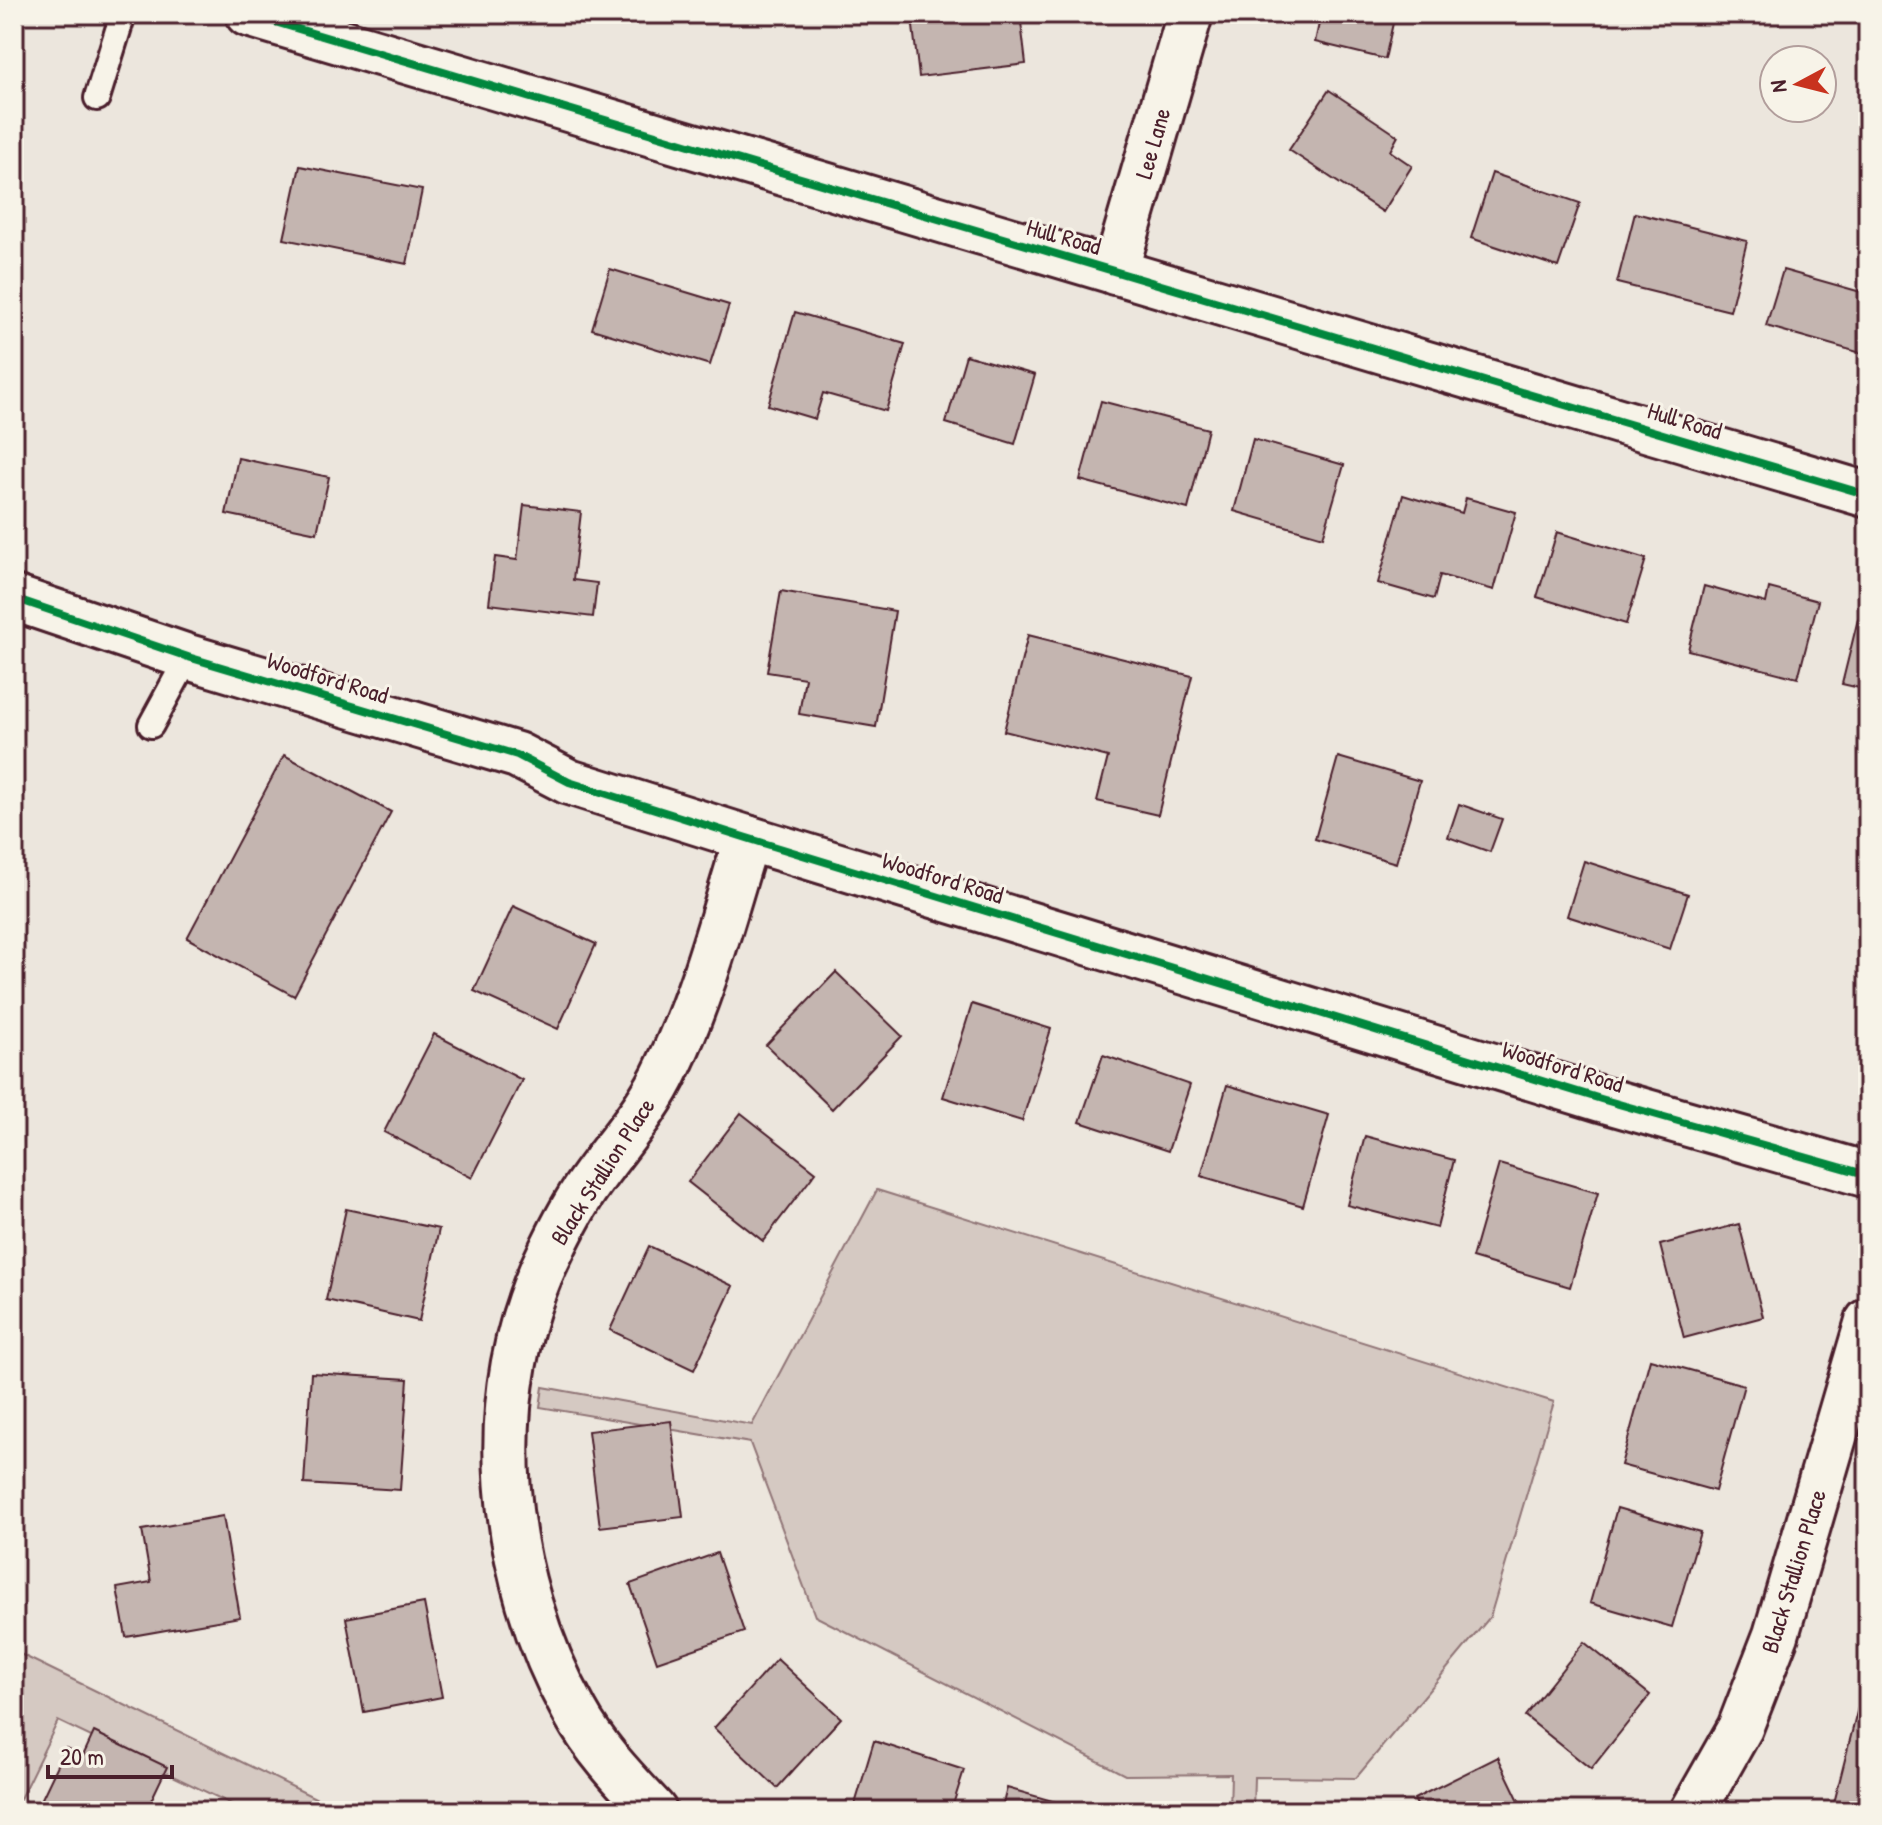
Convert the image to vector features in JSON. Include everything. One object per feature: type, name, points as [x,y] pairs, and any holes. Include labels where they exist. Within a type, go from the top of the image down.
[{"type":"street","name":"Hull Road","points":[[248,14],[1868,495]]},
{"type":"street","name":"Lee Lane","points":[[1115,272],[1190,14]]},
{"type":"street","name":"Woodford Road","points":[[14,598],[188,657],[517,755],[569,782],[747,838],[1601,1099],[1868,1175]]},
{"type":"street","name":"Black Stallion Place","points":[[654,1811],[612,1766],[576,1714],[543,1649],[513,1542],[506,1469],[510,1396],[525,1322],[549,1253],[587,1186],[667,1070],[701,992],[747,838]]},
{"type":"street","name":"Black Stallion Place","points":[[1693,1811],[1740,1728],[1776,1635],[1868,1321]]},
{"type":"lane","points":[[97,98],[123,14]]},
{"type":"lane","points":[[151,725],[188,657]]},
{"type":"shaded area","points":[[877,1190],[1554,1402],[1490,1617],[1356,1778],[1254,1777],[1253,1811],[1230,1811],[1231,1774],[1125,1775],[815,1616],[750,1443],[540,1407],[543,1387],[752,1425]]},
{"type":"shaded area","points":[[14,1651],[342,1811],[246,1811],[58,1721],[14,1811]]},
{"type":"building","points":[[943,14],[1020,14],[1026,64],[919,77],[912,18]]},
{"type":"building","points":[[1321,14],[1395,14],[1385,59],[1315,42]]},
{"type":"building","points":[[1329,90],[1398,136],[1390,151],[1412,166],[1383,212],[1289,150]]},
{"type":"building","points":[[300,166],[422,190],[407,264],[284,239]]},
{"type":"building","points":[[1492,173],[1580,203],[1558,267],[1471,238]]},
{"type":"building","points":[[1635,213],[1747,241],[1730,311],[1617,283]]},
{"type":"building","points":[[610,269],[729,305],[710,365],[592,329]]},
{"type":"building","points":[[1783,270],[1868,294],[1868,355],[1766,326]]},
{"type":"building","points":[[795,312],[905,344],[886,411],[823,393],[815,419],[768,405]]},
{"type":"building","points":[[966,355],[1035,375],[1015,444],[946,423]]},
{"type":"building","points":[[1101,401],[1208,429],[1188,509],[1080,480]]},
{"type":"building","points":[[1253,439],[1344,465],[1323,537],[1234,511]]},
{"type":"building","points":[[238,458],[329,477],[317,533],[226,514]]},
{"type":"building","points":[[1403,495],[1462,513],[1466,498],[1516,512],[1494,590],[1440,575],[1434,599],[1378,583]]},
{"type":"building","points":[[524,505],[581,512],[573,580],[597,583],[593,617],[489,604],[495,557],[517,560]]},
{"type":"building","points":[[1557,532],[1646,559],[1626,624],[1537,597]]},
{"type":"building","points":[[1704,586],[1766,603],[1769,588],[1818,601],[1798,678],[1688,650]]},
{"type":"building","points":[[781,591],[895,611],[876,727],[799,714],[805,678],[767,672]]},
{"type":"building","points":[[1858,619],[1868,622],[1868,690],[1842,684]]},
{"type":"building","points":[[1028,635],[1192,676],[1158,815],[1097,801],[1108,757],[1004,731]]},
{"type":"building","points":[[284,755],[391,812],[294,996],[187,938]]},
{"type":"building","points":[[1338,757],[1420,781],[1396,863],[1315,839]]},
{"type":"building","points":[[1459,804],[1502,819],[1490,852],[1448,837]]},
{"type":"building","points":[[1584,861],[1688,894],[1670,949],[1567,916]]},
{"type":"building","points":[[513,906],[596,944],[558,1029],[474,991]]},
{"type":"building","points":[[836,972],[902,1036],[832,1109],[766,1045]]},
{"type":"building","points":[[972,1004],[1051,1029],[1022,1121],[943,1097]]},
{"type":"building","points":[[434,1034],[522,1080],[472,1178],[384,1132]]},
{"type":"building","points":[[1103,1055],[1190,1085],[1168,1151],[1080,1122]]},
{"type":"building","points":[[1227,1085],[1329,1115],[1303,1206],[1201,1176]]},
{"type":"building","points":[[741,1113],[816,1172],[763,1241],[688,1182]]},
{"type":"building","points":[[1365,1136],[1454,1160],[1437,1228],[1347,1205]]},
{"type":"building","points":[[1499,1164],[1598,1193],[1570,1287],[1472,1258]]},
{"type":"building","points":[[346,1209],[439,1229],[419,1321],[326,1300]]},
{"type":"building","points":[[1739,1224],[1763,1317],[1684,1338],[1660,1245]]},
{"type":"building","points":[[649,1246],[733,1286],[694,1370],[610,1330]]},
{"type":"building","points":[[1650,1359],[1744,1385],[1715,1491],[1621,1465]]},
{"type":"building","points":[[311,1373],[408,1379],[400,1490],[304,1484]]},
{"type":"building","points":[[671,1421],[683,1517],[600,1527],[588,1431]]},
{"type":"building","points":[[1617,1508],[1700,1532],[1672,1627],[1590,1603]]},
{"type":"building","points":[[223,1516],[240,1617],[126,1637],[117,1588],[151,1582],[142,1530]]},
{"type":"building","points":[[717,1553],[744,1632],[657,1662],[630,1584]]},
{"type":"building","points":[[424,1603],[442,1697],[364,1712],[346,1618]]},
{"type":"building","points":[[1584,1642],[1650,1695],[1591,1769],[1525,1716]]},
{"type":"building","points":[[777,1659],[841,1718],[777,1788],[714,1728]]},
{"type":"building","points":[[1862,1692],[1868,1693],[1868,1811],[1832,1811]]},
{"type":"building","points":[[94,1732],[167,1767],[146,1811],[36,1811],[66,1748],[83,1756]]},
{"type":"building","points":[[874,1741],[964,1770],[951,1811],[853,1811]]},
{"type":"building","points":[[1498,1757],[1524,1811],[1420,1811],[1414,1799]]},
{"type":"building","points":[[1007,1788],[1087,1811],[1001,1811]]},
{"type":"cycle path","points":[[248,14],[1868,495]]},
{"type":"cycle path","points":[[14,598],[188,657],[517,755],[569,782],[747,838],[1601,1099],[1868,1175]]}]
